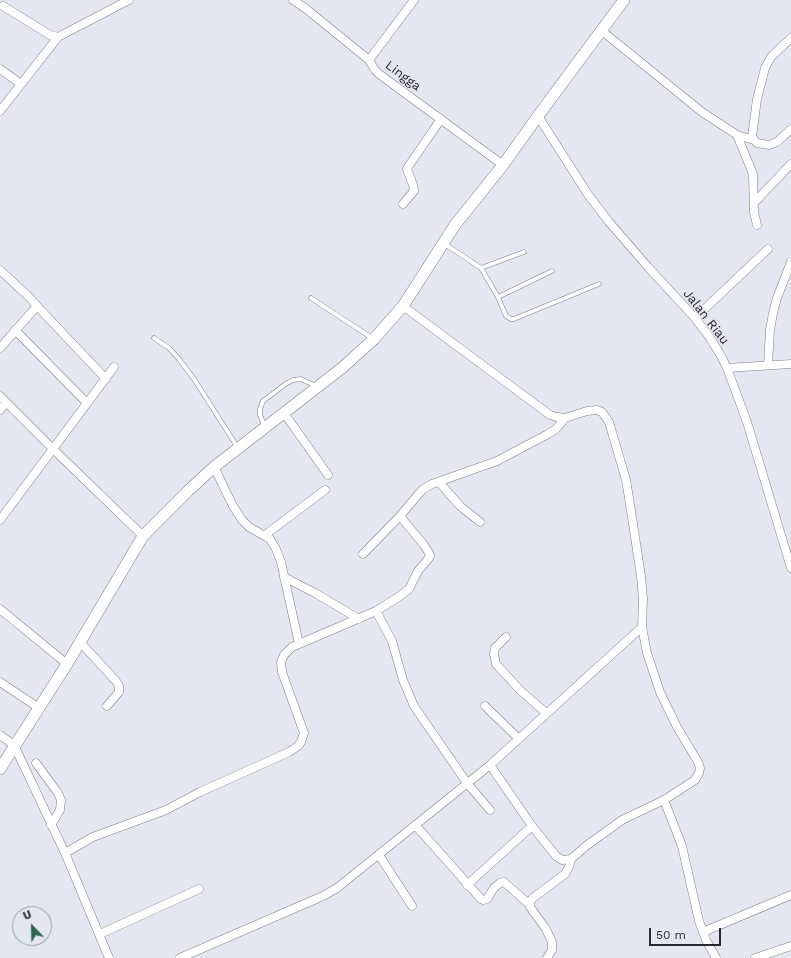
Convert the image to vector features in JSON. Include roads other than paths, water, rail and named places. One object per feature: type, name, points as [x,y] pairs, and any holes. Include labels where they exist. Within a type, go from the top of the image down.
[{"type":"main road","points":[[0,769],[67,664],[144,536],[188,490],[214,467],[342,368],[374,339],[403,306],[443,242],[503,165],[624,0]]},
{"type":"street","points":[[0,111],[58,37],[129,0]]},
{"type":"street","name":"Lingga","points":[[293,0],[369,60],[379,74],[503,165]]},
{"type":"street","points":[[305,8],[310,0]]},
{"type":"street","points":[[369,60],[414,0]]},
{"type":"street","points":[[1,6],[50,35],[58,37]]},
{"type":"street","points":[[602,30],[692,104],[737,135],[754,140],[757,143],[769,144],[777,142],[789,133]]},
{"type":"street","points":[[754,140],[752,134],[765,68],[771,57],[791,38]]},
{"type":"street","points":[[0,68],[21,84]]},
{"type":"street","name":"Jalan Riau","points":[[538,116],[589,196],[609,222],[695,318],[714,344],[727,368],[747,422],[788,548],[791,568]]},
{"type":"street","points":[[403,204],[414,191],[414,186],[407,169],[441,119]]},
{"type":"street","points":[[737,135],[753,174],[754,212],[757,225]]},
{"type":"street","points":[[754,203],[791,164]]},
{"type":"street","points":[[695,318],[768,249]]},
{"type":"street","points":[[768,366],[770,330],[773,313],[777,298],[791,262]]},
{"type":"street","points":[[0,270],[29,296],[106,378]]},
{"type":"street","points":[[0,348],[37,306]]},
{"type":"street","points":[[403,306],[545,411],[557,417],[565,418],[587,411],[597,410],[602,412],[609,422],[630,498],[641,576],[643,599],[642,627],[647,653],[660,692],[677,727],[691,749],[700,768],[695,780],[664,800],[617,824],[586,846],[571,859],[562,860],[558,858],[532,826],[490,765]]},
{"type":"street","points":[[15,330],[87,403]]},
{"type":"street","points":[[727,368],[791,364]]},
{"type":"street","points":[[0,520],[114,367]]},
{"type":"street","points":[[0,410],[3,399],[144,536]]},
{"type":"street","points":[[284,413],[328,475]]},
{"type":"street","points":[[363,554],[400,516],[418,493],[432,484],[498,461],[556,429],[565,418]]},
{"type":"street","points":[[214,467],[233,506],[242,520],[249,527],[270,539],[279,555],[299,644]]},
{"type":"street","points":[[439,482],[460,506],[480,522]]},
{"type":"street","points":[[265,535],[325,490]]},
{"type":"street","points":[[65,853],[93,837],[166,810],[200,792],[289,752],[298,746],[304,733],[281,667],[281,662],[284,655],[292,647],[376,611],[405,592],[411,585],[418,571],[430,557],[428,551],[400,516]]},
{"type":"street","points":[[284,576],[359,619]]},
{"type":"street","points":[[0,609],[67,664]]},
{"type":"street","points":[[376,611],[392,641],[414,706],[467,783],[490,810]]},
{"type":"street","points":[[180,958],[323,896],[337,888],[490,765],[642,627]]},
{"type":"street","points":[[506,637],[495,648],[494,654],[496,664],[520,690],[546,713]]},
{"type":"street","points":[[80,642],[119,686],[119,692],[107,706]]},
{"type":"street","points":[[0,682],[39,708]]},
{"type":"street","points":[[485,706],[518,738]]},
{"type":"street","points":[[0,735],[14,745],[65,853],[109,958]]},
{"type":"street","points":[[36,763],[58,793],[61,800],[60,810],[52,825]]},
{"type":"street","points":[[664,800],[682,846],[699,921],[708,944],[716,958]]},
{"type":"street","points":[[416,826],[467,885],[483,900],[487,899],[494,888],[500,883],[504,882],[530,905],[546,928],[552,942],[552,950],[547,958]]},
{"type":"street","points":[[467,885],[532,826]]},
{"type":"street","points":[[379,855],[412,906]]},
{"type":"street","points":[[530,905],[533,898],[565,874],[569,868],[571,859]]},
{"type":"street","points":[[100,934],[199,889]]},
{"type":"street","points":[[703,932],[791,895]]},
{"type":"street","points":[[755,958],[791,946]]},
{"type":"lane","points":[[443,242],[481,268],[498,296],[508,318],[512,319],[599,284]]},
{"type":"lane","points":[[481,268],[524,252]]},
{"type":"lane","points":[[498,296],[552,271]]},
{"type":"lane","points":[[311,298],[374,339]]},
{"type":"lane","points":[[154,338],[170,348],[179,359],[194,379],[238,448]]},
{"type":"lane","points":[[265,428],[260,415],[260,409],[263,401],[293,380],[301,379],[317,387]]}]
